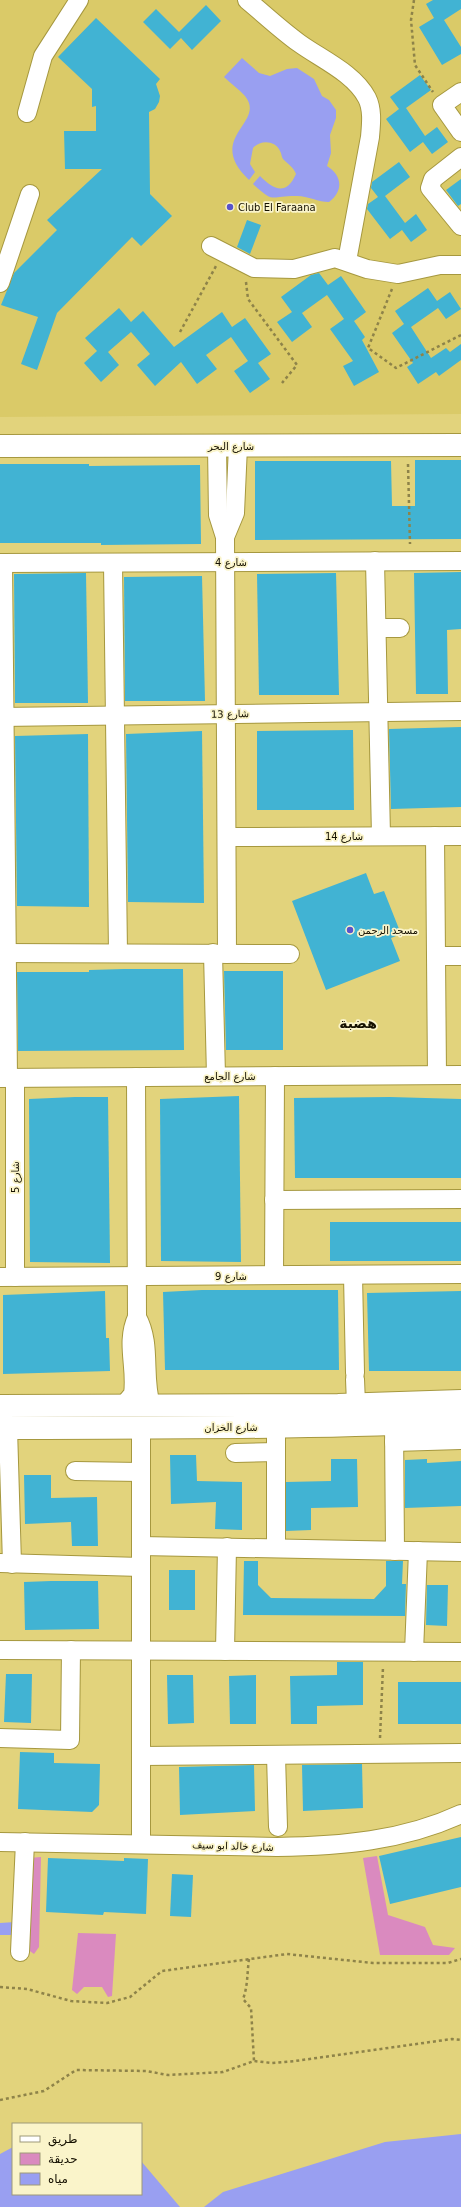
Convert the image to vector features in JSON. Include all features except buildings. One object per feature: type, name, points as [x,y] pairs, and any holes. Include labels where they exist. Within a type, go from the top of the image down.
[{"type":"main road","name":"شارع البحر","points":[[0,446],[461,445]]},
{"type":"main road","points":[[0,1406],[356,1404],[461,1401]]},
{"type":"main road","name":"شارع الخزان","points":[[4,1428],[276,1426],[394,1433],[461,1421]]},
{"type":"street","points":[[28,113],[43,56],[80,0]]},
{"type":"street","points":[[247,0],[298,43],[343,73],[360,88],[368,99],[372,117],[370,137],[347,261]]},
{"type":"street","points":[[461,92],[442,105],[461,132]]},
{"type":"street","points":[[461,157],[433,179],[430,188],[461,226]]},
{"type":"street","points":[[0,283],[30,194]]},
{"type":"street","points":[[217,249],[254,268],[276,270],[301,268],[335,258],[367,269],[398,274],[460,262]]},
{"type":"street","points":[[216,1076],[220,953],[227,837],[225,537],[217,507],[217,446]]},
{"type":"street","points":[[225,537],[233,521],[236,508],[238,446]]},
{"type":"street","points":[[375,561],[381,836]]},
{"type":"street","name":"شارع 4","points":[[1,563],[461,561]]},
{"type":"street","points":[[113,562],[118,953]]},
{"type":"street","name":"شارع 5","points":[[1,563],[3,953],[8,1078],[7,1277]]},
{"type":"street","points":[[377,628],[400,628]]},
{"type":"street","name":"شارع 13","points":[[2,717],[461,711]]},
{"type":"street","points":[[435,836],[437,1075]]},
{"type":"street","name":"شارع 14","points":[[227,837],[461,836]]},
{"type":"street","points":[[3,953],[290,954]]},
{"type":"street","points":[[436,956],[461,956]]},
{"type":"street","name":"شارع الجامع","points":[[8,1078],[461,1075]]},
{"type":"street","points":[[274,1275],[275,1076]]},
{"type":"street","points":[[123,1406],[130,1399],[133,1391],[130,1344],[137,1317],[136,1077]]},
{"type":"street","points":[[274,1200],[461,1199]]},
{"type":"street","name":"شارع 9","points":[[7,1277],[461,1274]]},
{"type":"street","points":[[353,1275],[356,1404]]},
{"type":"street","points":[[137,1317],[146,1339],[145,1378],[151,1406]]},
{"type":"street","points":[[276,1426],[276,1548]]},
{"type":"street","points":[[4,1428],[6,1564],[141,1567]]},
{"type":"street","points":[[141,1428],[141,1844]]},
{"type":"street","points":[[394,1551],[394,1433],[461,1440]]},
{"type":"street","points":[[235,1453],[276,1452]]},
{"type":"street","points":[[75,1471],[140,1472]]},
{"type":"street","points":[[141,1546],[461,1552]]},
{"type":"street","points":[[225,1651],[227,1547]]},
{"type":"street","points":[[414,1652],[418,1551]]},
{"type":"street","points":[[0,1650],[384,1653],[461,1652]]},
{"type":"street","points":[[0,1738],[70,1740],[71,1650]]},
{"type":"street","points":[[141,1756],[461,1753]]},
{"type":"street","points":[[276,1755],[278,1828]]},
{"type":"street","name":"شارع خالد ابو سيف","points":[[0,1842],[277,1847],[355,1843],[408,1833],[461,1814]]},
{"type":"street","points":[[20,1952],[24,1842]]},
{"type":"path","points":[[414,0],[411,20],[415,65],[442,105]]},
{"type":"path","points":[[180,332],[217,249]]},
{"type":"path","points":[[244,264],[248,300],[297,365],[282,383]]},
{"type":"path","points":[[398,274],[368,348],[396,368],[461,335]]},
{"type":"path","points":[[407,445],[410,561]]},
{"type":"path","points":[[379,1754],[384,1653]]},
{"type":"path","points":[[0,1988],[27,1989],[71,2001],[107,2003],[130,1997],[162,1970],[287,1954],[373,1963],[448,1963],[461,1959]]},
{"type":"path","points":[[249,1959],[246,1976],[247,1988],[243,1999],[251,2008],[254,2061]]},
{"type":"path","points":[[0,2100],[44,2091],[76,2070],[146,2071],[176,2075],[223,2072],[254,2061],[272,2063],[295,2061],[452,2039],[461,2040]]},
{"type":"shaded area","name":"Club El Faraana","points":[[0,0],[461,0],[461,414],[0,417]]},
{"type":"green space","points":[[377,1856],[388,1915],[425,1927],[433,1945],[455,1948],[449,1955],[380,1955],[363,1858]]},
{"type":"green space","points":[[41,1857],[39,1947],[34,1954],[27,1949],[29,1858]]},
{"type":"green space","points":[[78,1933],[116,1934],[112,1996],[108,1997],[102,1987],[84,1987],[77,1994],[72,1990]]},
{"type":"water","points":[[242,58],[259,73],[270,76],[287,69],[297,68],[314,79],[322,96],[329,100],[336,110],[336,118],[330,135],[331,153],[327,166],[336,174],[339,188],[334,198],[329,202],[299,196],[273,198],[269,197],[253,184],[260,176],[270,185],[284,188],[288,186],[296,174],[283,159],[278,147],[271,143],[267,142],[259,144],[253,148],[250,164],[255,172],[249,180],[237,165],[232,153],[234,142],[249,114],[250,106],[245,96],[224,77]]},
{"type":"water","points":[[15,1922],[15,1935],[0,1935],[0,1923]]},
{"type":"water","points":[[461,2134],[461,2207],[204,2207],[223,2192],[385,2142]]},
{"type":"water","points":[[12,2148],[12,2195],[142,2195],[142,2162],[180,2207],[0,2207],[0,2154]]},
{"type":"place","name":"Club El Faraana","points":[[230,207]]},
{"type":"place","name":"مسجد الرحمن","points":[[350,930]]},
{"type":"district","name":"هضبة","points":[[358,1023]]}]
